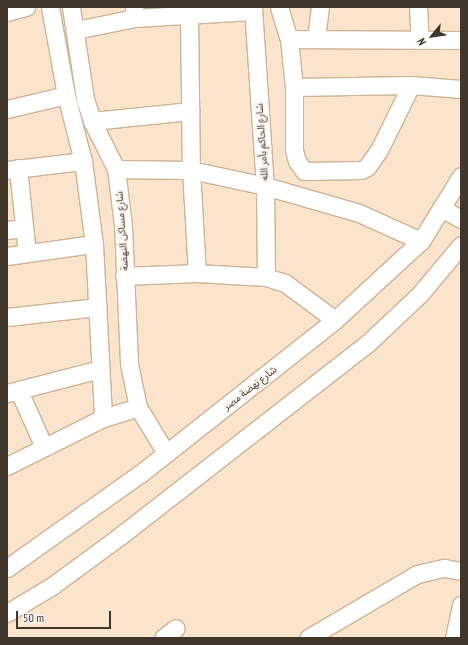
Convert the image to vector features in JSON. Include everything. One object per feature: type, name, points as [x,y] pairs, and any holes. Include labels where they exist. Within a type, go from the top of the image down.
[{"type":"street","points":[[7,12],[26,7]]},
{"type":"street","points":[[50,7],[66,95],[83,162],[94,244],[103,418]]},
{"type":"street","name":"شارع مساكن النهضة","points":[[71,7],[76,30],[85,99],[92,121],[116,169],[123,225],[124,276],[129,364],[138,407],[166,453]]},
{"type":"street","points":[[278,7],[290,39],[294,87],[294,150],[300,167],[309,173],[361,170],[367,167],[379,150],[411,85]]},
{"type":"street","points":[[316,39],[320,7]]},
{"type":"street","points":[[418,7],[420,40]]},
{"type":"street","points":[[76,30],[134,12],[189,14],[253,9]]},
{"type":"street","name":"شارع الحاكم بأمر الله","points":[[253,9],[265,186],[266,277]]},
{"type":"street","points":[[189,14],[191,170],[197,273]]},
{"type":"street","points":[[290,39],[461,40]]},
{"type":"street","points":[[294,87],[411,85],[461,89]]},
{"type":"street","points":[[7,108],[66,95]]},
{"type":"street","points":[[92,121],[190,111]]},
{"type":"street","points":[[27,253],[24,228],[12,169],[83,162]]},
{"type":"street","points":[[116,169],[191,170],[265,186],[359,213],[421,241]]},
{"type":"street","name":"شارع نهضة مصر","points":[[7,568],[52,538],[166,453],[335,320],[421,241],[461,176]]},
{"type":"street","points":[[441,208],[461,219]]},
{"type":"street","points":[[7,230],[24,228]]},
{"type":"street","points":[[7,256],[94,244]]},
{"type":"street","points":[[7,613],[52,586],[120,536],[367,344],[420,294],[461,245]]},
{"type":"street","points":[[124,276],[197,273],[266,277],[285,283],[335,320]]},
{"type":"street","points":[[7,317],[97,307]]},
{"type":"street","points":[[44,447],[13,392],[100,369]]},
{"type":"street","points":[[7,466],[103,418],[138,407]]},
{"type":"street","points":[[308,638],[417,574],[444,568],[461,571]]},
{"type":"street","points":[[454,638],[461,605]]}]
